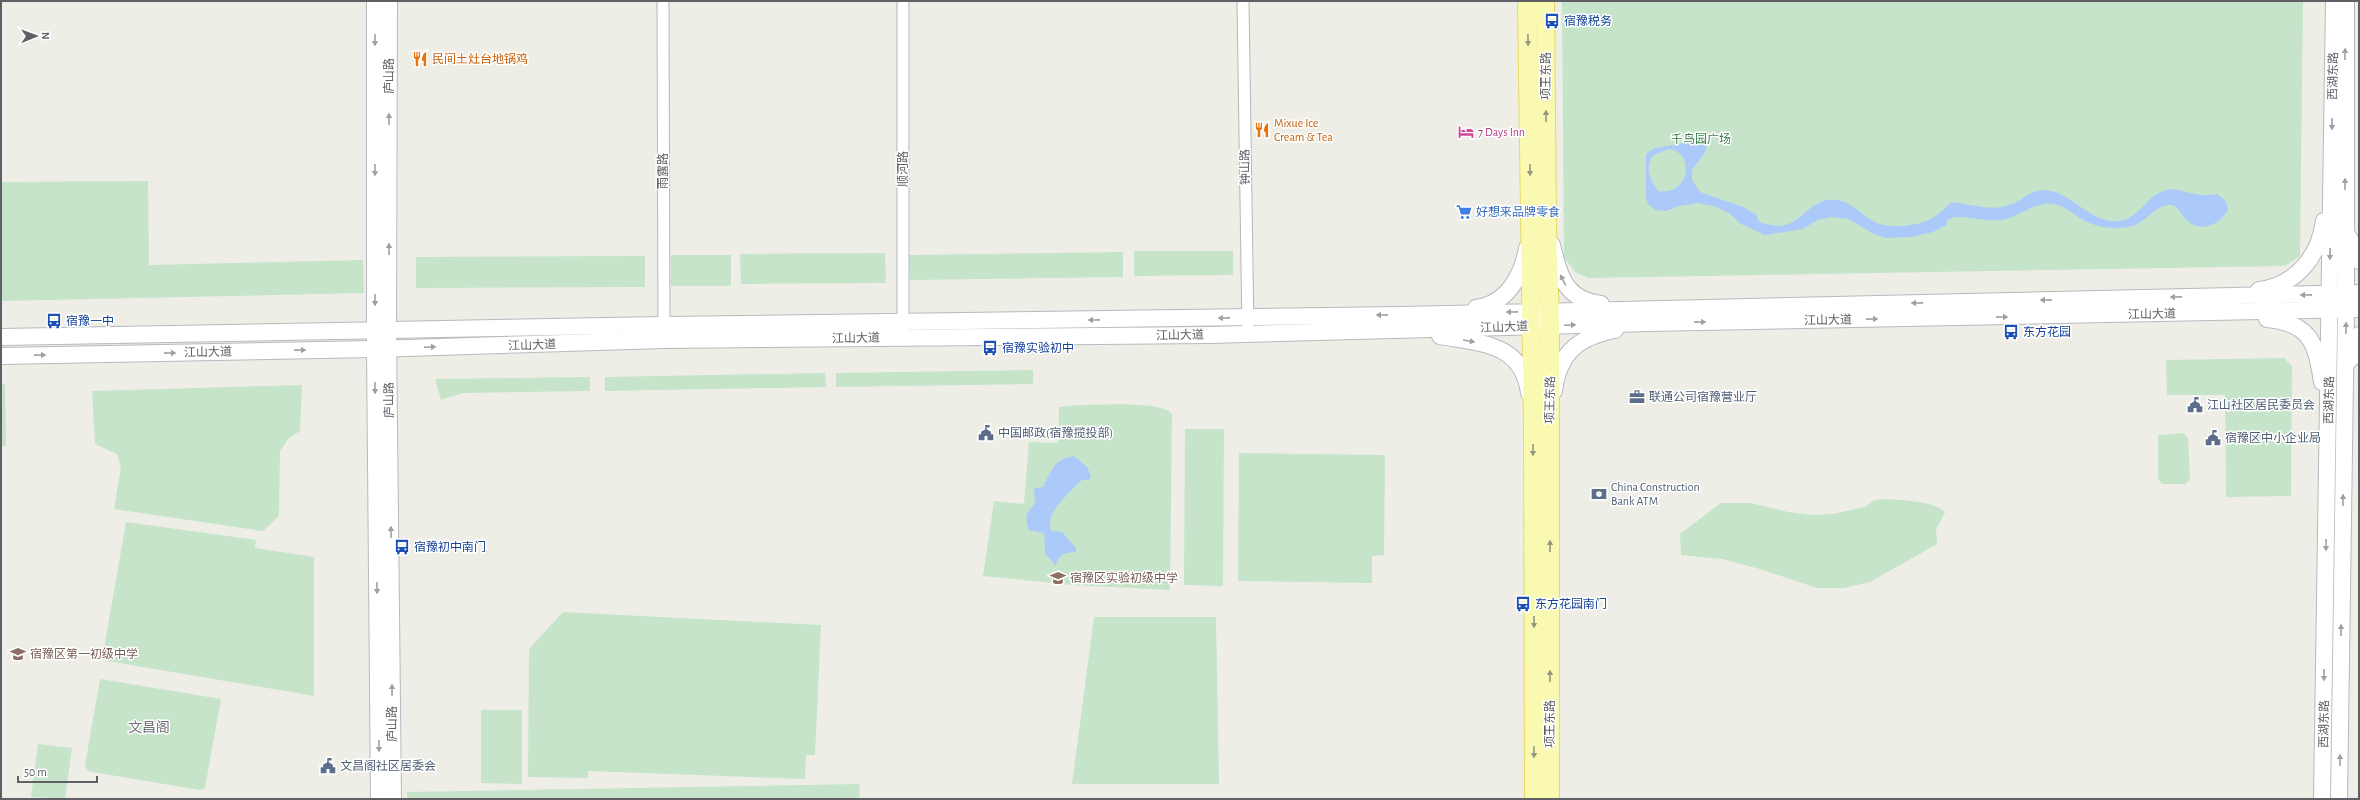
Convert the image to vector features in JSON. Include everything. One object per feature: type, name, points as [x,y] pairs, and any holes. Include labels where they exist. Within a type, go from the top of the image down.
[{"type":"main road","name":"庐山路","points":[[375,1],[382,330],[379,799]]},
{"type":"main road","name":"庐山路","points":[[382,330],[389,1]]},
{"type":"main road","name":"项王东路","points":[[1527,1],[1538,225],[1550,318],[1541,428],[1534,799]]},
{"type":"main road","name":"项王东路","points":[[1545,1],[1538,225],[1531,319],[1541,428],[1550,799]]},
{"type":"main road","name":"西湖东路","points":[[2334,1],[2332,170],[2345,294],[2352,309],[2344,434],[2339,799]]},
{"type":"main road","name":"西湖东路","points":[[2322,799],[2330,310],[2345,294],[2346,1]]},
{"type":"main road","points":[[2216,296],[2268,289],[2288,280],[2304,267],[2316,252],[2322,234],[2332,170]]},
{"type":"main road","points":[[2345,206],[2350,243],[2359,262]]},
{"type":"main road","points":[[1538,225],[1568,289],[1582,299],[1594,303],[1649,316]]},
{"type":"main road","points":[[1402,322],[1481,307],[1496,302],[1506,294],[1524,263],[1538,225]]},
{"type":"main road","name":"江山大道","points":[[1649,316],[2216,296],[2345,294]]},
{"type":"main road","name":"江山大道","points":[[1,337],[382,330],[664,332],[903,330],[1248,325],[1649,316],[2195,313],[2352,309]]},
{"type":"main road","points":[[2195,313],[2278,320],[2291,323],[2302,329],[2316,350],[2328,430]]},
{"type":"main road","points":[[1541,428],[1556,377],[1563,360],[1574,347],[1584,339],[1649,316]]},
{"type":"main road","points":[[1402,322],[1488,344],[1504,350],[1514,359],[1524,373],[1541,428]]},
{"type":"main road","name":"江山大道","points":[[1,356],[382,349],[664,332]]},
{"type":"main road","points":[[2344,434],[2350,359],[2359,336]]},
{"type":"main road","name":"庐山路","points":[[382,349],[393,799]]},
{"type":"street","name":"雨露路","points":[[663,1],[664,332]]},
{"type":"street","name":"顺河路","points":[[902,1],[903,330]]},
{"type":"street","name":"钟山路","points":[[1243,1],[1248,325]]},
{"type":"green space","name":"千鸟园广场","points":[[1562,1],[2303,1],[2300,256],[2285,266],[1588,278],[1575,272],[1564,257]]},
{"type":"green space","points":[[148,181],[149,265],[363,260],[364,293],[1,301],[1,182]]},
{"type":"green space","points":[[1134,251],[1233,251],[1233,275],[1134,276]]},
{"type":"green space","points":[[1123,252],[1123,277],[910,280],[909,255]]},
{"type":"green space","points":[[885,253],[886,283],[741,284],[740,254]]},
{"type":"green space","points":[[671,255],[731,255],[731,286],[671,286]]},
{"type":"green space","points":[[645,256],[645,287],[416,288],[416,257]]},
{"type":"green space","points":[[2284,358],[2292,366],[2291,496],[2226,497],[2225,395],[2167,395],[2166,360]]},
{"type":"green space","points":[[1033,370],[1033,384],[836,387],[836,373]]},
{"type":"green space","points":[[825,373],[826,387],[605,391],[605,377]]},
{"type":"green space","points":[[590,377],[590,391],[462,393],[441,400],[435,379]]},
{"type":"green space","points":[[1,384],[5,384],[6,446],[1,446]]},
{"type":"green space","points":[[302,385],[300,431],[288,439],[280,451],[279,516],[263,531],[114,509],[121,467],[117,454],[95,444],[92,391]]},
{"type":"green space","points":[[1078,405],[1143,405],[1166,410],[1172,414],[1170,590],[1072,585],[983,576],[994,501],[1024,504],[1029,442],[1058,443],[1059,407]]},
{"type":"green space","points":[[1185,429],[1224,429],[1223,586],[1184,585]]},
{"type":"green space","points":[[2183,433],[2188,438],[2190,479],[2185,484],[2162,484],[2158,478],[2158,435]]},
{"type":"green space","points":[[1239,453],[1385,455],[1384,555],[1372,556],[1372,583],[1238,581]]},
{"type":"green space","points":[[1886,499],[1927,504],[1941,509],[1945,513],[1936,529],[1937,544],[1870,582],[1844,588],[1817,588],[1760,569],[1722,559],[1681,555],[1680,534],[1721,503],[1751,503],[1788,512],[1811,515],[1833,514],[1864,507],[1875,500]]},
{"type":"green space","points":[[126,522],[256,540],[255,548],[314,557],[314,696],[102,660]]},
{"type":"green space","points":[[563,612],[821,625],[815,755],[806,755],[805,779],[588,771],[588,778],[528,777],[529,649]]},
{"type":"green space","points":[[1094,617],[1216,617],[1219,784],[1072,784]]},
{"type":"green space","points":[[100,679],[221,699],[205,788],[199,790],[87,771],[85,765]]},
{"type":"green space","points":[[481,710],[522,710],[522,784],[481,783]]},
{"type":"green space","points":[[38,744],[72,748],[65,799],[31,797]]},
{"type":"green space","points":[[860,784],[859,799],[407,799],[407,792]]},
{"type":"water","points":[[1695,136],[1705,137],[1705,151],[1692,170],[1692,180],[1700,192],[1743,207],[1756,214],[1759,222],[1773,225],[1791,223],[1818,203],[1828,200],[1835,200],[1842,201],[1854,207],[1871,220],[1883,225],[1912,225],[1931,219],[1952,202],[1993,208],[2012,204],[2033,192],[2044,190],[2060,194],[2092,214],[2109,221],[2119,221],[2133,216],[2159,193],[2170,189],[2198,195],[2217,194],[2226,201],[2228,210],[2220,220],[2204,227],[2192,224],[2175,206],[2169,205],[2158,208],[2134,225],[2123,228],[2111,228],[2088,222],[2054,204],[2047,204],[2035,206],[2012,217],[2000,220],[1955,217],[1947,220],[1946,225],[1933,232],[1911,237],[1885,238],[1872,233],[1849,219],[1832,217],[1818,220],[1802,229],[1765,235],[1741,224],[1729,213],[1713,206],[1697,203],[1679,206],[1666,211],[1655,210],[1648,204],[1646,197],[1646,154],[1657,148],[1675,145]],"holes":[[[1668,149],[1677,152],[1683,157],[1686,165],[1686,173],[1683,181],[1677,187],[1669,191],[1658,191],[1649,174],[1649,166],[1652,156]]]},
{"type":"water","points":[[1074,456],[1087,467],[1091,476],[1089,480],[1082,480],[1065,497],[1054,511],[1051,518],[1050,525],[1052,531],[1062,532],[1076,548],[1076,552],[1065,553],[1060,556],[1056,566],[1045,553],[1044,533],[1029,530],[1026,518],[1035,501],[1035,488],[1043,487],[1054,466],[1067,457]]},
{"type":"place","name":"宿豫税务","points":[[1552,21]]},
{"type":"place","name":"民间土灶台地锅鸡","points":[[420,59]]},
{"type":"place","name":"Mixue Ice Cream & Tea","points":[[1262,130]]},
{"type":"place","name":"7 Days Inn","points":[[1466,132]]},
{"type":"place","name":"好想来品牌零食","points":[[1464,212]]},
{"type":"place","name":"宿豫一中","points":[[54,321]]},
{"type":"place","name":"东方花园","points":[[2011,332]]},
{"type":"place","name":"宿豫实验初中","points":[[990,348]]},
{"type":"place","name":"联通公司宿豫营业厅","points":[[1637,397]]},
{"type":"place","name":"江山社区居民委员会","points":[[2195,405]]},
{"type":"place","name":"中国邮政(宿豫揽投部)","points":[[986,433]]},
{"type":"place","name":"宿豫区中小企业局","points":[[2213,438]]},
{"type":"place","name":"China Construction Bank ATM","points":[[1599,494]]},
{"type":"place","name":"宿豫初中南门","points":[[402,547]]},
{"type":"place","name":"宿豫区实验初级中学","points":[[1058,578]]},
{"type":"place","name":"东方花园南门","points":[[1523,604]]},
{"type":"place","name":"宿豫区第一初级中学","points":[[18,654]]},
{"type":"place","name":"文昌阁社区居委会","points":[[328,766]]},
{"type":"district","name":"文昌阁","points":[[149,727]]}]
